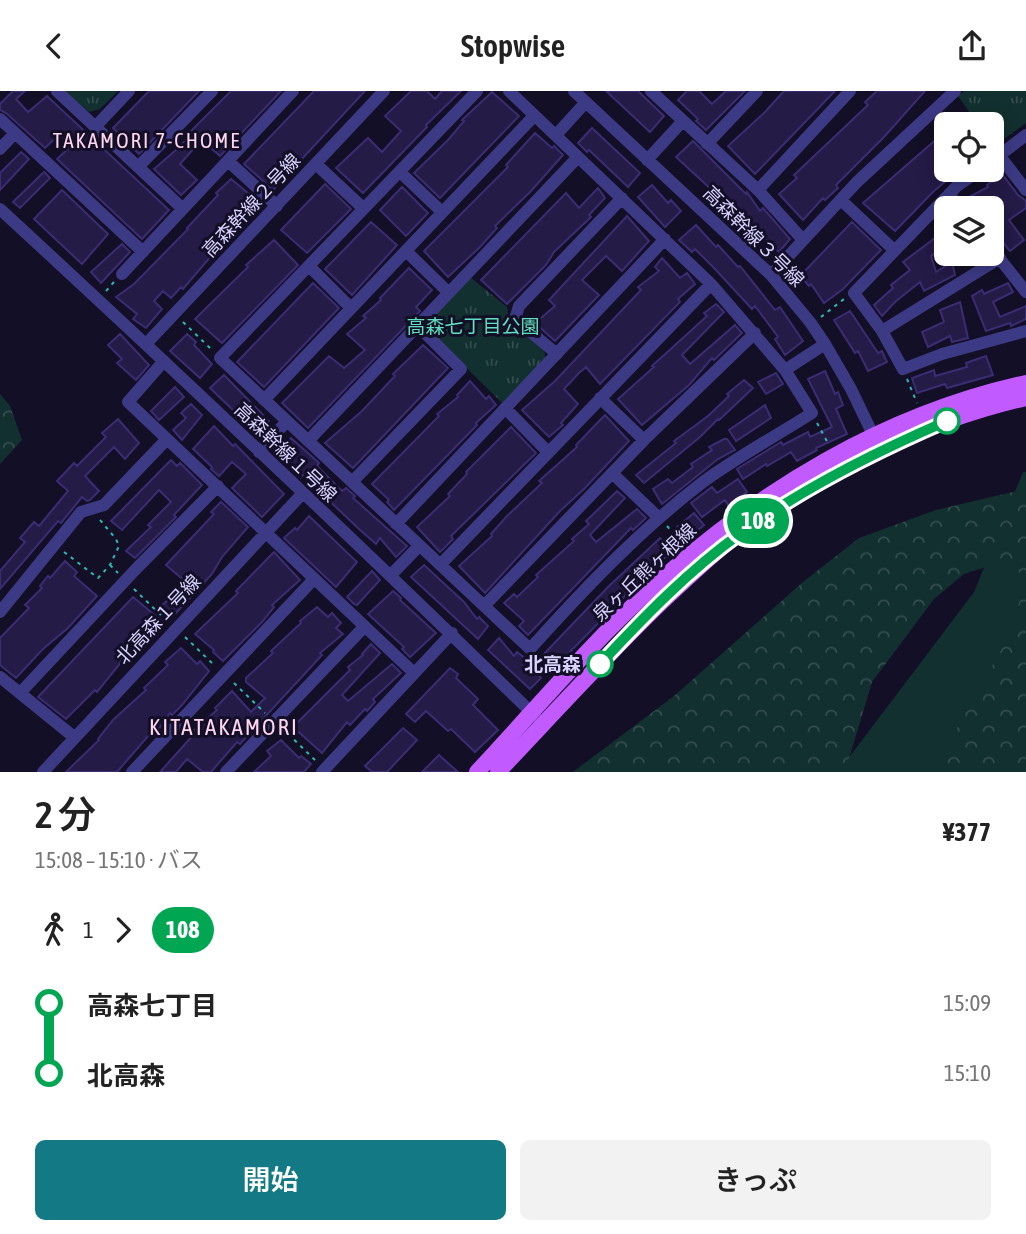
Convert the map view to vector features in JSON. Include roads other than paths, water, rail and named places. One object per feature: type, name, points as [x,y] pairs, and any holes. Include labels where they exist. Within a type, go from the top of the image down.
[{"type":"main road","name":"泉ヶ丘熊ヶ根線","points":[[498,772],[623,615],[690,554],[788,482],[877,443],[945,406],[1026,383]]},
{"type":"main road","name":"泉ヶ丘熊ヶ根線","points":[[877,443],[1026,397]]},
{"type":"main road","name":"泉ヶ丘熊ヶ根線","points":[[477,772],[538,719]]},
{"type":"street","points":[[57,91],[183,209]]},
{"type":"street","points":[[96,126],[129,91]]},
{"type":"street","points":[[139,166],[212,91]]},
{"type":"street","points":[[122,274],[293,91]]},
{"type":"street","name":"高森幹線２号線","points":[[146,344],[384,91]]},
{"type":"street","points":[[477,91],[220,358],[530,649],[593,579],[659,518],[705,481],[811,413],[785,370],[711,284],[509,91]]},
{"type":"street","name":"高森幹線３号線","points":[[575,91],[771,275],[825,344],[877,443]]},
{"type":"street","points":[[707,144],[757,91]]},
{"type":"street","points":[[758,190],[850,91]]},
{"type":"street","points":[[771,275],[907,134],[955,91]]},
{"type":"street","points":[[659,93],[682,122],[758,190],[803,240]]},
{"type":"street","points":[[556,135],[586,102]]},
{"type":"street","points":[[264,400],[534,116]]},
{"type":"street","points":[[0,119],[143,252]]},
{"type":"street","points":[[647,159],[682,122]]},
{"type":"street","points":[[0,149],[15,133]]},
{"type":"street","points":[[1004,152],[1026,135]]},
{"type":"street","points":[[308,441],[578,157]]},
{"type":"street","points":[[228,161],[277,206]]},
{"type":"street","points":[[316,164],[363,208]]},
{"type":"street","points":[[1004,167],[1026,190]]},
{"type":"street","points":[[400,172],[442,212]]},
{"type":"street","points":[[964,182],[949,194],[854,293],[882,331],[903,369],[942,354],[1026,331]]},
{"type":"street","points":[[557,354],[522,324],[516,316],[519,306],[622,198]]},
{"type":"street","points":[[841,200],[894,250]]},
{"type":"street","name":"高森幹線１号線","points":[[0,209],[452,633],[538,719]]},
{"type":"street","points":[[396,524],[664,239]]},
{"type":"street","points":[[406,251],[449,293]]},
{"type":"street","points":[[1004,264],[1026,292]]},
{"type":"street","points":[[309,266],[351,308]]},
{"type":"street","points":[[882,331],[978,266]]},
{"type":"street","points":[[440,565],[711,284]]},
{"type":"street","points":[[352,482],[461,369],[418,326]]},
{"type":"street","points":[[484,606],[644,440],[755,333]]},
{"type":"street","points":[[785,370],[825,344]]},
{"type":"street","points":[[164,362],[128,402],[414,673]]},
{"type":"street","points":[[600,398],[644,440]]},
{"type":"street","points":[[505,408],[548,452]]},
{"type":"street","points":[[258,452],[287,421]]},
{"type":"street","points":[[0,612],[81,512],[104,505],[167,439]]},
{"type":"street","points":[[612,473],[659,518]]},
{"type":"street","points":[[21,692],[218,486]]},
{"type":"street","name":"北高森１号線","points":[[43,772],[302,494]]},
{"type":"street","points":[[390,576],[419,545]]},
{"type":"street","points":[[132,772],[314,579]]},
{"type":"street","points":[[226,772],[364,627]]},
{"type":"street","points":[[321,772],[452,633]]},
{"type":"street","points":[[0,677],[74,737]]},
{"type":"place","name":"北高森","points":[[600,664]]},
{"type":"district","name":"TAKAMORI 7-CHOME","points":[[147,141]]},
{"type":"district","name":"KITATAKAMORI","points":[[224,727]]},
{"type":"park label","name":"高森七丁目公園","points":[[473,326]]}]
